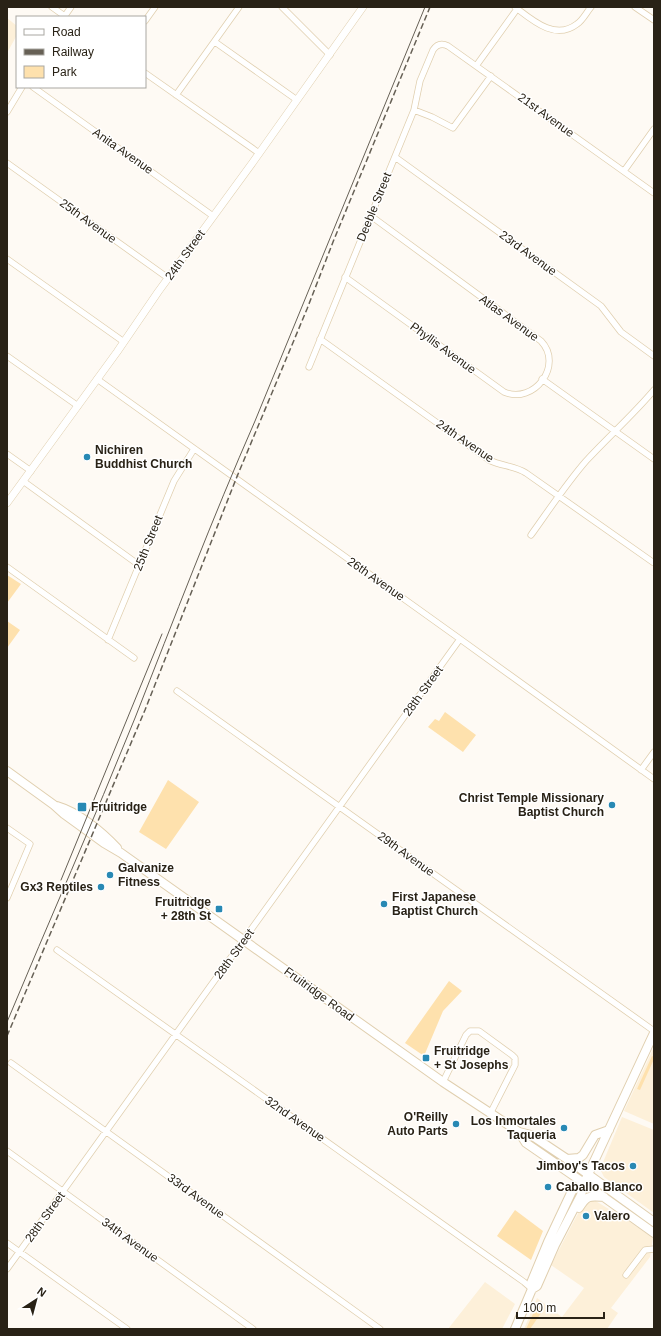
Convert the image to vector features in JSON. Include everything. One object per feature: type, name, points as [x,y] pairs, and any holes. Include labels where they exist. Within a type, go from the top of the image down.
[{"type":"main road","name":"Fruitridge Road","points":[[7,771],[104,844],[122,853],[443,1082],[519,1132],[531,1135],[654,1222]]},
{"type":"main road","points":[[532,1289],[537,1286],[581,1195],[584,1183],[654,1032]]},
{"type":"main road","points":[[567,1159],[579,1158],[583,1155],[595,1135],[609,1130]]},
{"type":"main road","name":"Fruitridge Road","points":[[519,1132],[526,1143],[654,1233]]},
{"type":"main road","points":[[515,1329],[532,1289],[531,1283],[572,1191],[584,1183]]},
{"type":"main road","points":[[566,1224],[572,1219],[587,1197],[604,1197]]},
{"type":"street","points":[[52,7],[64,16]]},
{"type":"street","points":[[66,16],[71,7]]},
{"type":"street","points":[[146,20],[155,7]]},
{"type":"street","points":[[176,95],[239,7]]},
{"type":"street","points":[[282,7],[330,55]]},
{"type":"street","name":"24th Street","points":[[7,503],[363,7]]},
{"type":"street","points":[[476,66],[516,8],[546,28],[559,30],[566,29],[576,24],[591,7]]},
{"type":"street","points":[[636,7],[654,20]]},
{"type":"street","points":[[215,42],[297,100]]},
{"type":"street","name":"21st Avenue","points":[[436,46],[443,44],[447,45],[654,193]]},
{"type":"street","name":"Deeble Street","points":[[309,366],[414,110],[420,82],[436,46]]},
{"type":"street","points":[[146,74],[259,153]]},
{"type":"street","points":[[414,110],[453,128],[490,76]]},
{"type":"street","points":[[7,112],[21,88]]},
{"type":"street","name":"Anita Avenue","points":[[34,88],[213,216]]},
{"type":"street","points":[[624,171],[654,129]]},
{"type":"street","name":"23rd Avenue","points":[[395,157],[601,306],[621,332],[654,356]]},
{"type":"street","name":"25th Avenue","points":[[7,163],[168,278]]},
{"type":"street","name":"Atlas Avenue","points":[[371,216],[541,341],[548,351],[550,358],[548,370],[542,379]]},
{"type":"street","points":[[7,259],[124,342]]},
{"type":"street","name":"Phyllis Avenue","points":[[346,277],[504,392],[514,395],[525,394],[534,389],[542,379]]},
{"type":"street","name":"24th Avenue","points":[[320,339],[489,460],[521,470],[654,564]]},
{"type":"street","points":[[7,356],[78,406]]},
{"type":"street","name":"26th Avenue","points":[[97,379],[654,779]]},
{"type":"street","points":[[542,379],[654,459]]},
{"type":"street","points":[[531,535],[586,461],[630,418],[654,390]]},
{"type":"street","name":"25th Street","points":[[108,640],[174,481],[194,449]]},
{"type":"street","points":[[7,454],[31,471]]},
{"type":"street","points":[[23,481],[139,565]]},
{"type":"street","points":[[7,567],[134,658]]},
{"type":"street","name":"28th Street","points":[[7,1270],[460,639]]},
{"type":"street","name":"29th Avenue","points":[[177,690],[654,1032]]},
{"type":"street","points":[[641,770],[654,752]]},
{"type":"street","points":[[7,828],[30,844],[7,898]]},
{"type":"street","name":"32nd Avenue","points":[[57,950],[532,1289]]},
{"type":"street","points":[[443,1082],[466,1035],[470,1031],[479,1031],[512,1055],[516,1061],[490,1114]]},
{"type":"street","name":"33rd Avenue","points":[[11,1063],[380,1329]]},
{"type":"street","name":"34th Avenue","points":[[7,1151],[254,1329]]},
{"type":"street","points":[[7,1243],[127,1329]]},
{"type":"street","points":[[626,1275],[645,1250],[654,1249]]},
{"type":"shaded area","points":[[7,18],[16,25],[16,37],[7,53]]},
{"type":"shaded area","points":[[654,1047],[654,1124],[624,1111]]},
{"type":"shaded area","points":[[622,1117],[654,1130],[654,1213],[604,1177],[601,1171],[601,1167]]},
{"type":"shaded area","points":[[594,1200],[653,1238],[650,1257],[611,1308],[618,1313],[607,1329],[524,1329],[537,1298],[562,1317],[584,1288],[551,1265],[585,1202]]},
{"type":"shaded area","points":[[485,1282],[515,1304],[502,1329],[448,1329]]},
{"type":"green space","points":[[7,575],[21,584],[7,603]]},
{"type":"green space","points":[[7,621],[20,630],[7,648]]},
{"type":"green space","points":[[445,712],[476,735],[463,752],[428,727],[435,719],[439,721]]},
{"type":"green space","points":[[168,780],[199,802],[166,849],[139,832]]},
{"type":"green space","points":[[449,981],[462,991],[443,1011],[424,1056],[405,1043]]},
{"type":"green space","points":[[652,1056],[654,1059],[640,1090],[637,1089]]},
{"type":"green space","points":[[515,1210],[543,1231],[531,1260],[497,1236]]},
{"type":"green space","points":[[538,1303],[544,1309],[530,1329],[526,1329]]},
{"type":"tram line","points":[[7,1022],[135,718],[208,532],[425,7]]},
{"type":"tram line","points":[[61,880],[162,634]]},
{"type":"railway","points":[[7,1036],[145,710],[236,479],[430,7]]},
{"type":"place","name":"Nichiren Buddhist Church","points":[[87,457]]},
{"type":"place","name":"Christ Temple Missionary Baptist Church","points":[[612,805]]},
{"type":"place","name":"Fruitridge","points":[[82,807]]},
{"type":"place","name":"Galvanize Fitness","points":[[110,875]]},
{"type":"place","name":"Gx3 Reptiles","points":[[101,887]]},
{"type":"place","name":"First Japanese Baptist Church","points":[[384,904]]},
{"type":"place","name":"Fruitridge + 28th St","points":[[219,909]]},
{"type":"place","name":"Fruitridge + St Josephs","points":[[426,1058]]},
{"type":"place","name":"O'Reilly Auto Parts","points":[[456,1124]]},
{"type":"place","name":"Los Inmortales Taqueria","points":[[564,1128]]},
{"type":"place","name":"Jimboy's Tacos","points":[[633,1166]]},
{"type":"place","name":"Caballo Blanco","points":[[548,1187]]},
{"type":"place","name":"Valero","points":[[586,1216]]}]
